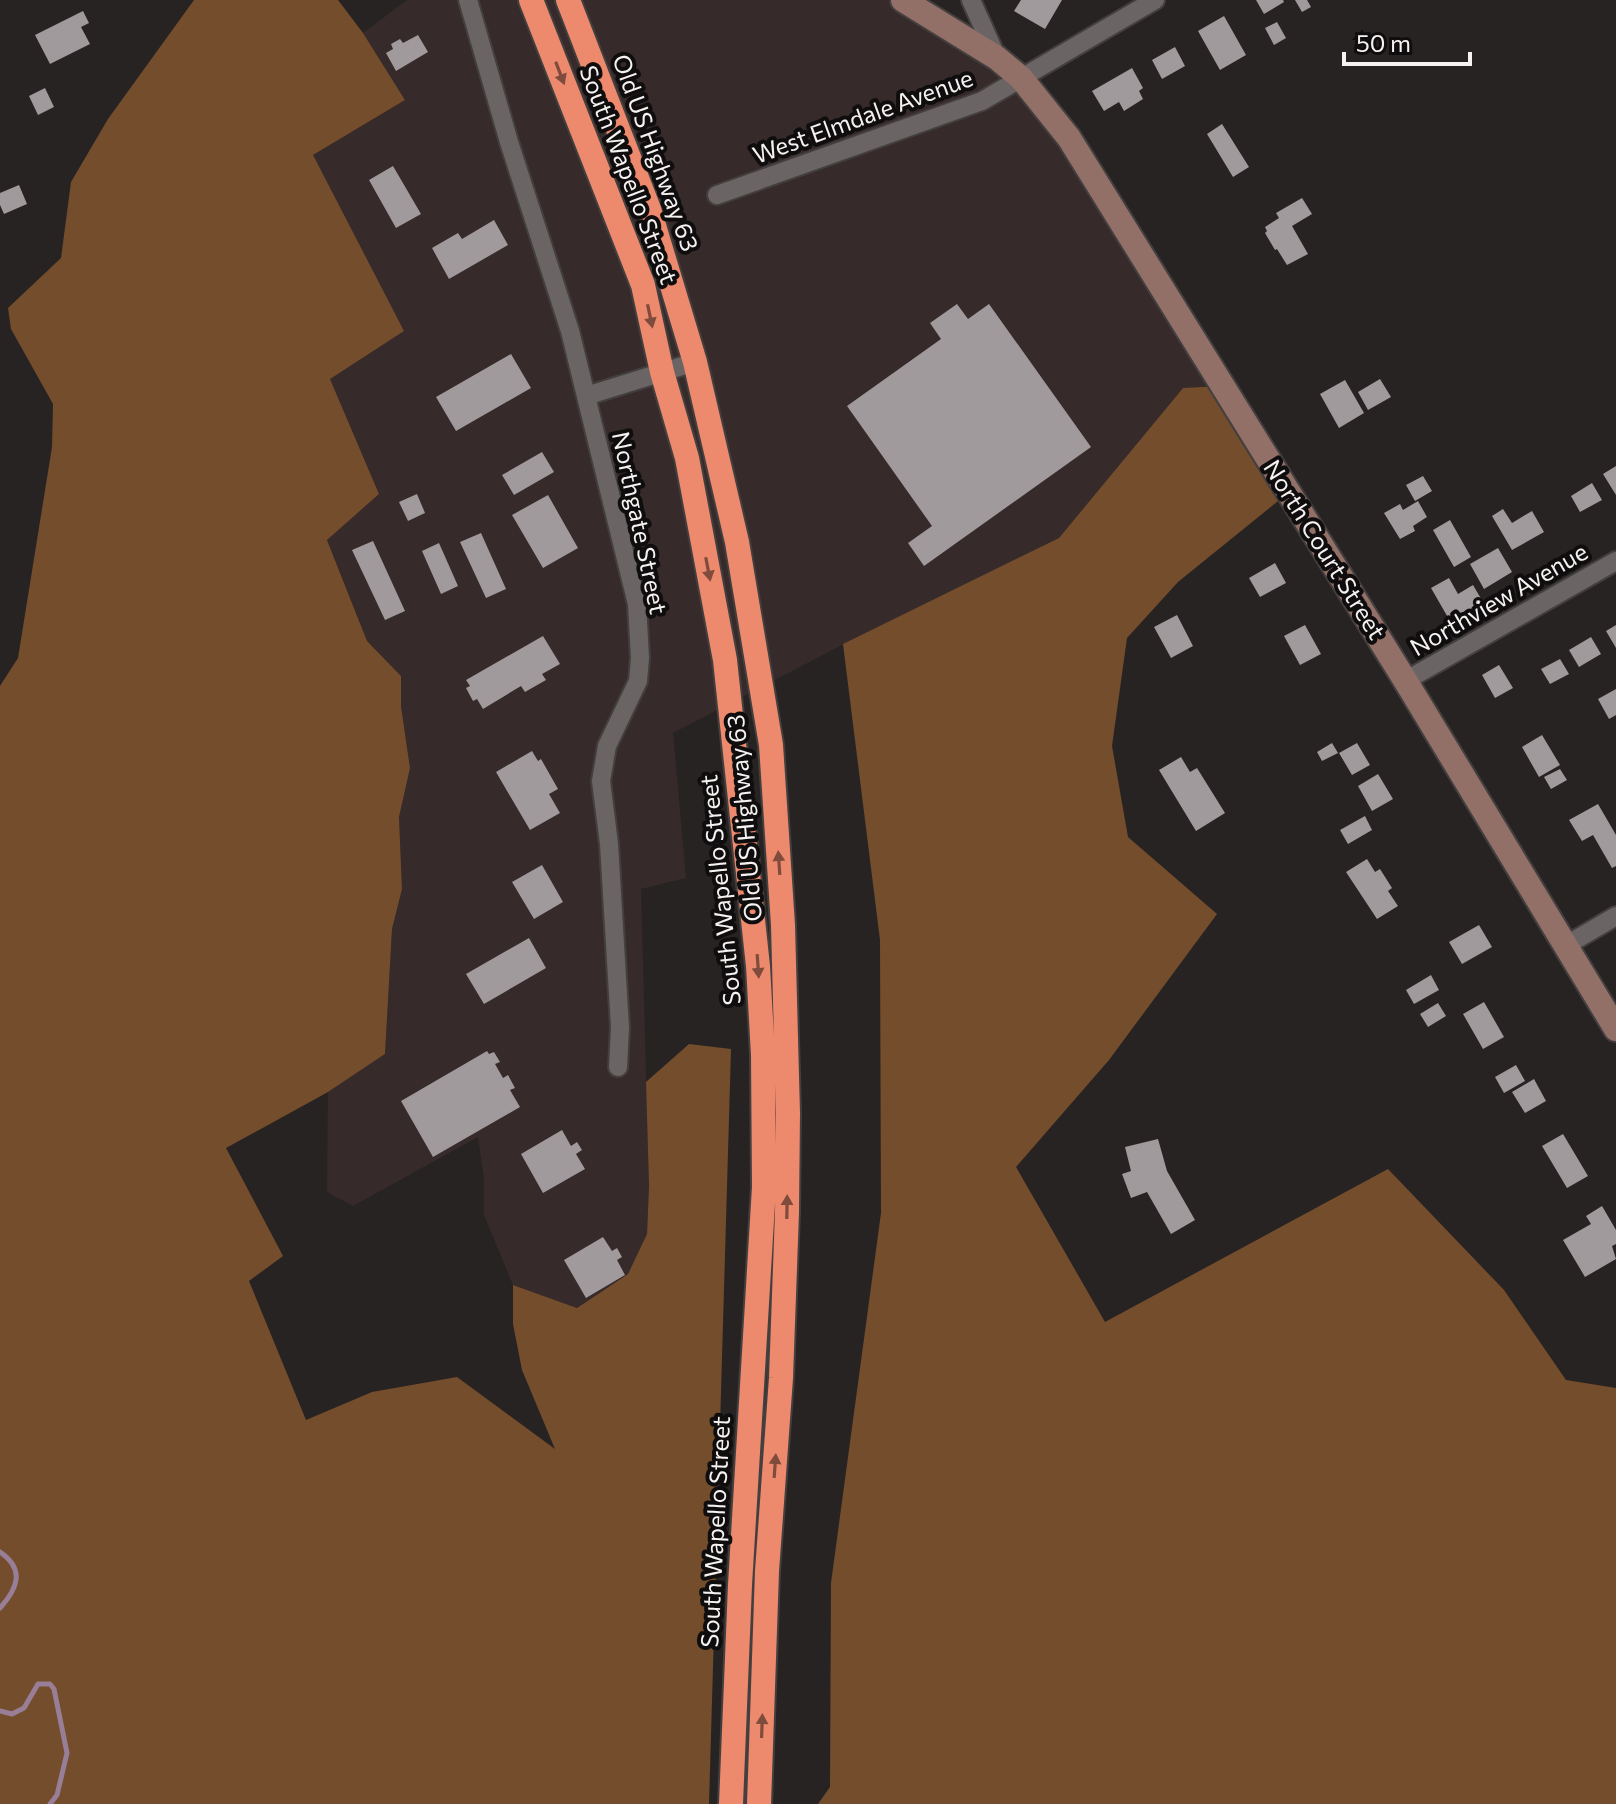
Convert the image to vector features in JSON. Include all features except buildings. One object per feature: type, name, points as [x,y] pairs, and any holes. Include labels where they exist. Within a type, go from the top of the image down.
[{"type":"highway","name":"South Wapello Street","points":[[531,0],[643,285],[662,372],[687,458],[725,660],[759,981],[764,1187],[740,1585],[731,1804]]},
{"type":"highway","name":"Old US Highway 63","points":[[568,0],[649,209],[695,362],[737,542],[771,745],[783,925],[787,1212],[781,1378],[767,1571],[759,1804]]},
{"type":"main road","name":"North Court Street","points":[[903,0],[997,58],[1021,78],[1069,138],[1616,1029]]},
{"type":"street","name":"Northgate Street","points":[[468,0],[507,136],[570,331],[637,604],[638,681],[607,746],[601,781],[609,844],[620,1027],[618,1067]]},
{"type":"street","points":[[971,0],[997,58]]},
{"type":"street","name":"West Elmdale Avenue","points":[[717,195],[982,101],[1155,0]]},
{"type":"street","points":[[586,396],[695,362]]},
{"type":"street","name":"Northview Avenue","points":[[1405,681],[1616,561]]},
{"type":"street","points":[[1565,946],[1616,916]]},
{"type":"shaded area","points":[[194,0],[338,0],[363,33],[405,100],[313,155],[404,331],[330,379],[379,494],[327,540],[367,641],[401,676],[401,706],[410,768],[399,817],[402,889],[392,929],[385,1054],[328,1092],[226,1148],[283,1256],[249,1281],[306,1420],[372,1392],[457,1377],[555,1449],[522,1370],[513,1324],[513,1285],[577,1308],[628,1274],[647,1234],[646,1082],[689,1044],[731,1049],[709,1804],[0,1804],[0,686],[18,658],[52,447],[53,404],[11,329],[8,308],[61,258],[71,182],[108,119]]},
{"type":"shaded area","points":[[407,0],[903,0],[1021,78],[1221,386],[1183,388],[1059,538],[673,733],[686,878],[641,889],[649,1186],[647,1234],[628,1274],[577,1308],[513,1285],[484,1215],[484,1179],[478,1137],[353,1206],[327,1192],[328,1092],[385,1054],[392,929],[402,889],[399,817],[410,768],[401,706],[401,676],[367,641],[327,539],[379,494],[330,379],[313,155],[405,100],[363,33]]},
{"type":"shaded area","points":[[1221,386],[1288,493],[1178,582],[1127,638],[1112,746],[1128,837],[1217,914],[1109,1060],[1016,1167],[1105,1322],[1388,1169],[1504,1290],[1566,1380],[1616,1388],[1616,1804],[818,1804],[830,1787],[831,1583],[881,1213],[880,940],[843,644],[1059,538],[1183,388]]},
{"type":"waterway","points":[[0,1552],[8,1558],[16,1572],[15,1586],[0,1608]]},
{"type":"waterway","points":[[0,1711],[12,1714],[24,1708],[38,1684],[50,1684],[54,1689],[67,1753],[57,1795],[50,1804]]}]
